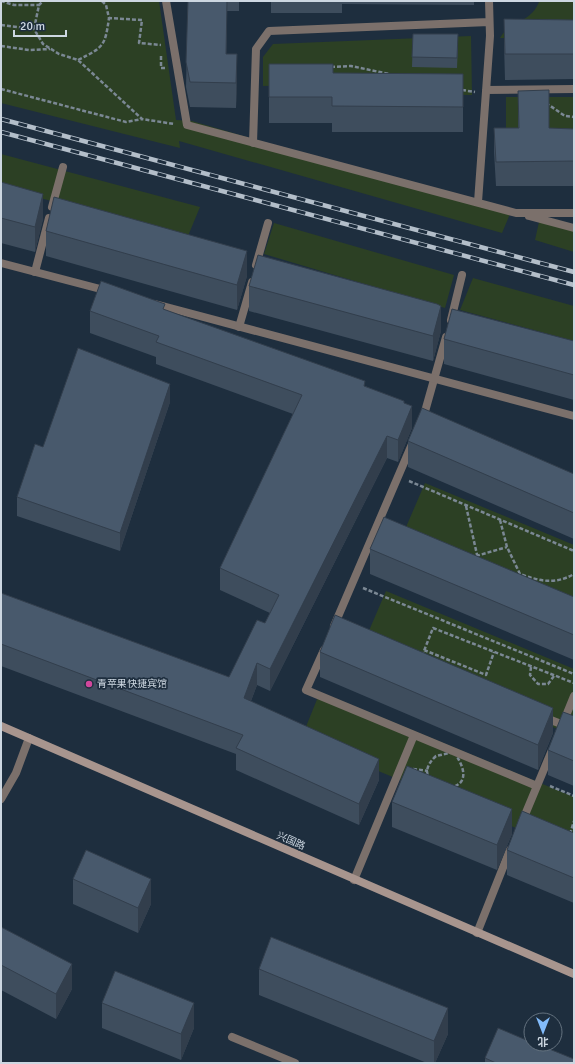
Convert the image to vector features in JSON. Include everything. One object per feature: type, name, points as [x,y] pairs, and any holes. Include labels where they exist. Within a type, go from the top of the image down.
[{"type":"main road","name":"兴国路","points":[[1,726],[574,974]]},
{"type":"street","points":[[166,1],[186,125],[574,228]]},
{"type":"street","points":[[478,202],[490,22],[489,1]]},
{"type":"street","points":[[253,143],[256,49],[269,31],[490,22]]},
{"type":"street","points":[[486,92],[574,89]]},
{"type":"street","points":[[35,272],[63,167]]},
{"type":"street","points":[[516,213],[574,213]]},
{"type":"street","points":[[239,327],[268,222]]},
{"type":"street","points":[[1,263],[118,294]]},
{"type":"street","points":[[438,422],[423,419],[462,275]]},
{"type":"street","points":[[148,302],[574,416]]},
{"type":"street","points":[[339,634],[332,631],[352,583],[381,527],[398,476],[415,436]]},
{"type":"street","points":[[328,638],[306,690],[454,752],[538,784]]},
{"type":"street","points":[[518,831],[574,696]]},
{"type":"street","points":[[534,713],[559,732],[574,729]]},
{"type":"street","points":[[354,880],[414,735]]},
{"type":"street","points":[[1,799],[16,773],[29,738]]},
{"type":"street","points":[[477,932],[513,844]]},
{"type":"street","points":[[232,1037],[295,1063]]},
{"type":"path","points":[[1,1],[14,5],[40,4]]},
{"type":"path","points":[[43,1],[40,4],[34,30],[43,44],[59,54],[78,60],[142,120]]},
{"type":"path","points":[[78,60],[95,51],[106,40],[109,18],[106,5],[102,1]]},
{"type":"path","points":[[109,18],[142,20],[139,42],[160,44],[161,68],[177,68]]},
{"type":"path","points":[[1,25],[34,30]]},
{"type":"path","points":[[1,46],[29,50],[52,49]]},
{"type":"path","points":[[328,68],[351,66],[394,75]]},
{"type":"path","points":[[1,89],[126,122],[142,120],[186,125]]},
{"type":"path","points":[[459,90],[486,92]]},
{"type":"path","points":[[544,102],[566,116],[574,117]]},
{"type":"path","points":[[398,476],[574,551]]},
{"type":"path","points":[[466,506],[478,560]]},
{"type":"path","points":[[500,520],[507,547],[520,574],[542,582],[566,579],[574,574]]},
{"type":"path","points":[[469,558],[507,547]]},
{"type":"path","points":[[352,583],[574,674]]},
{"type":"path","points":[[420,661],[433,628],[574,684]]},
{"type":"path","points":[[424,650],[486,675],[494,652]]},
{"type":"path","points":[[531,667],[530,675],[538,684],[548,684],[554,676]]},
{"type":"path","points":[[454,752],[462,762],[464,773],[458,784],[453,787],[442,788],[432,782],[428,771],[429,765],[436,756],[454,752]]},
{"type":"path","points":[[538,784],[574,796]]},
{"type":"path","points":[[570,836],[570,830],[574,821]]},
{"type":"green space","points":[[1,1],[159,1],[176,120],[192,121],[510,214],[502,233],[179,141],[180,148],[1,103]]},
{"type":"green space","points":[[539,2],[574,2],[574,38],[500,38],[509,27],[531,14]]},
{"type":"green space","points":[[471,36],[472,95],[345,94],[345,84],[263,86],[263,57],[273,44]]},
{"type":"green space","points":[[506,97],[574,97],[574,147],[506,147]]},
{"type":"green space","points":[[1,154],[200,207],[188,236],[1,188]]},
{"type":"green space","points":[[539,222],[574,231],[574,252],[535,240]]},
{"type":"green space","points":[[274,223],[454,275],[445,308],[264,254]]},
{"type":"green space","points":[[473,278],[574,306],[574,341],[460,310]]},
{"type":"green space","points":[[425,483],[574,545],[574,613],[400,541]]},
{"type":"green space","points":[[386,591],[574,669],[574,736],[362,647]]},
{"type":"green space","points":[[320,692],[574,797],[574,852],[301,739]]},
{"type":"building","points":[[188,1],[227,1],[226,54],[237,54],[236,83],[190,82],[186,62]]},
{"type":"building","points":[[504,19],[574,20],[574,54],[505,54]]},
{"type":"building","points":[[413,34],[458,34],[457,58],[412,57]]},
{"type":"building","points":[[269,64],[333,64],[333,73],[463,74],[463,107],[332,106],[332,97],[269,97]]},
{"type":"building","points":[[549,90],[549,128],[574,129],[574,161],[496,162],[494,128],[519,128],[518,91]]},
{"type":"building","points":[[1,182],[43,194],[35,227],[1,218]]},
{"type":"building","points":[[54,197],[247,251],[237,285],[46,231]]},
{"type":"building","points":[[258,255],[437,304],[441,306],[433,336],[249,286]]},
{"type":"building","points":[[101,281],[165,304],[163,309],[365,381],[364,386],[404,401],[404,403],[412,406],[398,440],[387,436],[270,669],[257,663],[244,698],[379,759],[359,804],[236,748],[243,735],[1,644],[1,593],[229,677],[257,620],[265,623],[279,595],[220,568],[302,395],[156,342],[159,336],[90,311]]},
{"type":"building","points":[[452,309],[574,341],[574,375],[444,339]]},
{"type":"building","points":[[78,348],[170,384],[120,533],[17,497],[35,444],[43,447]]},
{"type":"building","points":[[422,408],[574,474],[574,513],[408,441]]},
{"type":"building","points":[[384,517],[574,597],[574,635],[370,549]]},
{"type":"building","points":[[335,615],[553,708],[538,745],[320,652]]},
{"type":"building","points":[[563,712],[574,716],[574,761],[548,750]]},
{"type":"building","points":[[407,766],[512,809],[497,845],[392,802]]},
{"type":"building","points":[[522,811],[574,833],[574,878],[507,850]]},
{"type":"building","points":[[86,850],[151,879],[138,908],[73,879]]},
{"type":"building","points":[[1,927],[72,964],[56,994],[1,965]]},
{"type":"building","points":[[271,937],[448,1008],[434,1041],[259,969]]},
{"type":"building","points":[[115,971],[194,1003],[181,1034],[102,1003]]},
{"type":"building","points":[[498,1028],[523,1039],[523,1052],[557,1052],[574,1059],[574,1063],[496,1063],[485,1058]]},
{"type":"railway","points":[[1,119],[574,272]]},
{"type":"railway","points":[[1,132],[574,285]]},
{"type":"place","name":"青苹果快捷宾馆","points":[[89,684]]}]
